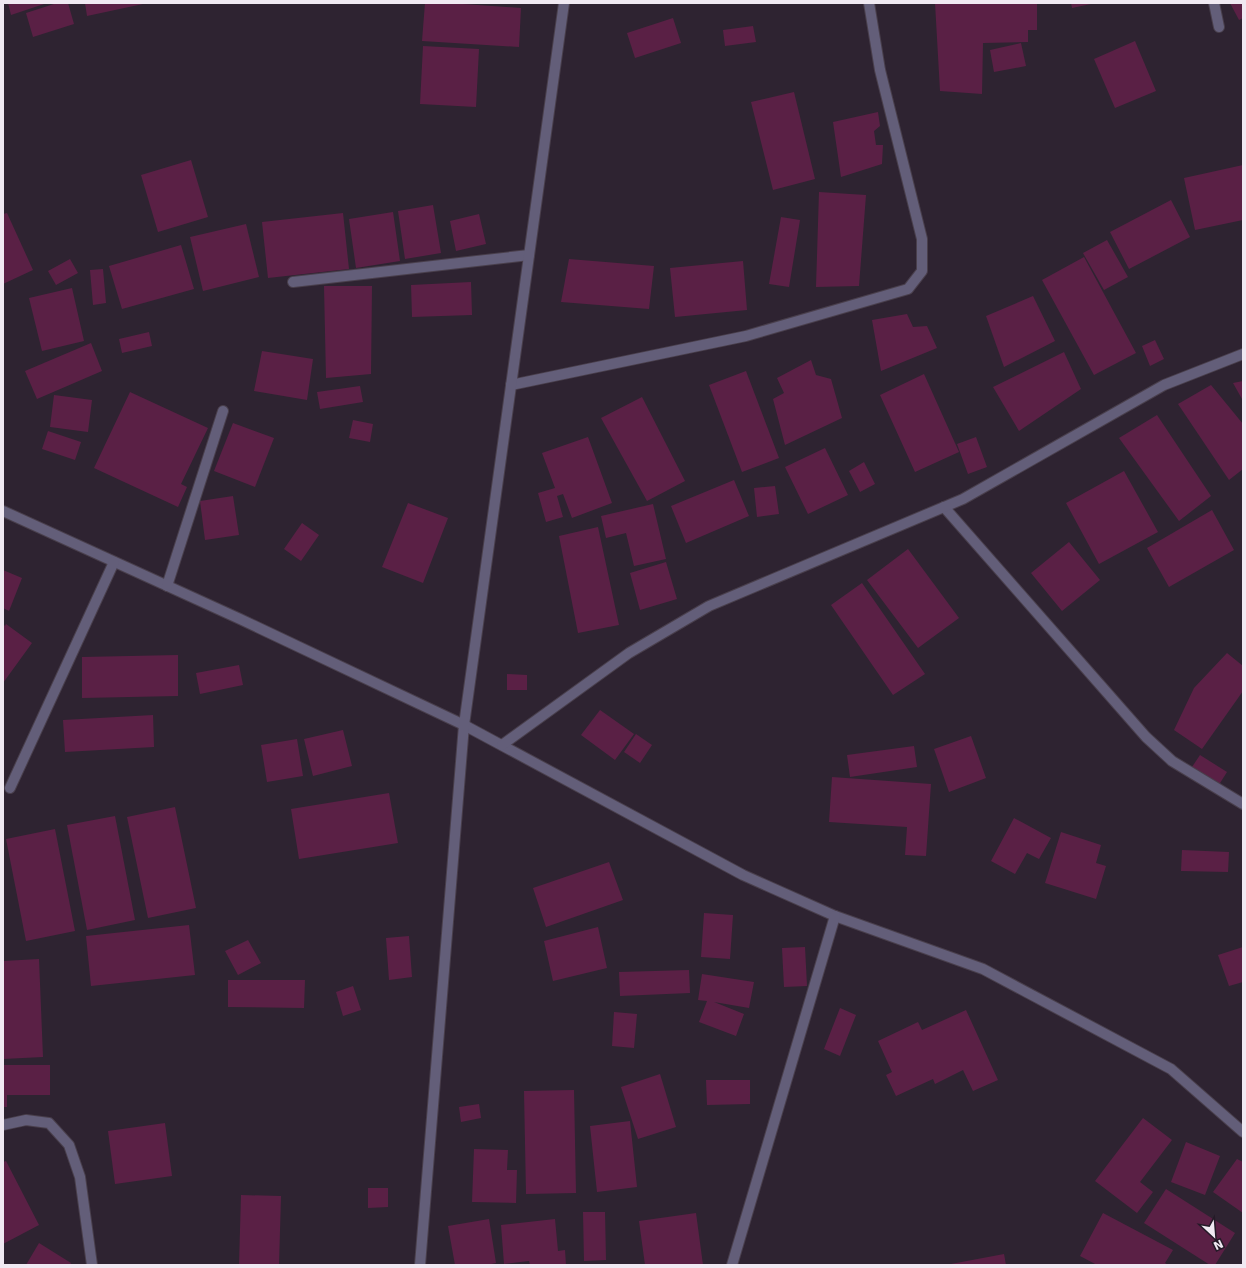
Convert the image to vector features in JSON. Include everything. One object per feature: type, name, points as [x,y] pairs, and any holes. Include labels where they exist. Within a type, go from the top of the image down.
[{"type":"street","points":[[420,1265],[464,725],[564,3]]},
{"type":"street","points":[[511,386],[746,336],[908,289],[922,271],[922,239],[880,70],[869,3]]},
{"type":"street","points":[[1214,3],[1219,27]]},
{"type":"street","points":[[293,282],[529,255]]},
{"type":"street","points":[[502,745],[630,653],[708,606],[963,499],[1164,385],[1243,354]]},
{"type":"street","points":[[167,586],[223,410]]},
{"type":"street","points":[[944,507],[1146,737],[1172,761],[1243,804]]},
{"type":"street","points":[[3,512],[240,619],[464,725],[743,875],[835,916],[983,969],[1170,1069],[1243,1132]]},
{"type":"street","points":[[10,788],[114,562]]},
{"type":"street","points":[[732,1265],[835,916]]},
{"type":"street","points":[[3,1125],[26,1120],[49,1123],[69,1145],[80,1177],[92,1265]]},
{"type":"building","points":[[8,3],[47,3],[11,15]]},
{"type":"building","points":[[57,3],[68,3],[74,24],[33,37],[26,13]]},
{"type":"building","points":[[85,3],[142,3],[143,4],[87,16]]},
{"type":"building","points":[[425,3],[449,3],[521,8],[519,47],[422,41]]},
{"type":"building","points":[[935,3],[1037,3],[1037,30],[1028,30],[1028,42],[983,43],[982,94],[940,91]]},
{"type":"building","points":[[1071,3],[1091,3],[1091,4],[1072,8]]},
{"type":"building","points":[[1230,3],[1243,3],[1243,18],[1239,20]]},
{"type":"building","points":[[673,18],[681,43],[635,58],[627,33]]},
{"type":"building","points":[[753,26],[756,42],[725,46],[723,30]]},
{"type":"building","points":[[1135,41],[1156,91],[1115,108],[1094,59]]},
{"type":"building","points":[[1021,43],[1026,66],[994,72],[990,50]]},
{"type":"building","points":[[423,46],[479,49],[476,107],[420,104]]},
{"type":"building","points":[[794,92],[815,179],[773,190],[751,102]]},
{"type":"building","points":[[878,112],[880,126],[874,131],[876,145],[883,145],[882,164],[841,177],[833,122]]},
{"type":"building","points":[[191,160],[208,217],[158,232],[141,175]]},
{"type":"building","points":[[1243,165],[1243,220],[1195,230],[1184,178]]},
{"type":"building","points":[[819,192],[866,195],[859,286],[816,287]]},
{"type":"building","points":[[1171,200],[1190,237],[1129,269],[1110,232]]},
{"type":"building","points":[[433,205],[441,253],[405,259],[398,211]]},
{"type":"building","points":[[393,212],[400,261],[356,268],[349,219]]},
{"type":"building","points":[[7,213],[33,270],[3,284],[3,214]]},
{"type":"building","points":[[343,213],[349,269],[268,278],[262,222]]},
{"type":"building","points":[[479,214],[486,244],[456,251],[450,221]]},
{"type":"building","points":[[781,217],[800,220],[789,287],[769,284]]},
{"type":"building","points":[[246,224],[259,277],[203,291],[190,237]]},
{"type":"building","points":[[1107,240],[1128,277],[1104,290],[1083,253]]},
{"type":"building","points":[[181,245],[194,289],[122,309],[109,266]]},
{"type":"building","points":[[1084,257],[1136,353],[1094,375],[1042,280]]},
{"type":"building","points":[[70,259],[78,273],[56,285],[48,271]]},
{"type":"building","points":[[569,259],[654,266],[649,309],[561,302]]},
{"type":"building","points":[[743,261],[747,310],[675,317],[670,268]]},
{"type":"building","points":[[103,269],[106,303],[93,305],[90,270]]},
{"type":"building","points":[[471,282],[472,315],[412,317],[411,285]]},
{"type":"building","points":[[324,286],[372,286],[371,374],[326,378]]},
{"type":"building","points":[[72,288],[84,341],[42,351],[29,298]]},
{"type":"building","points":[[1033,296],[1055,341],[1004,367],[986,316]]},
{"type":"building","points":[[907,314],[913,327],[927,326],[937,348],[881,371],[872,320]]},
{"type":"building","points":[[149,332],[152,346],[122,353],[119,339]]},
{"type":"building","points":[[1155,340],[1164,359],[1150,366],[1142,346]]},
{"type":"building","points":[[91,343],[102,371],[37,399],[25,371]]},
{"type":"building","points":[[262,351],[313,359],[307,400],[254,391]]},
{"type":"building","points":[[1064,352],[1081,389],[1019,431],[993,387]]},
{"type":"building","points":[[811,360],[816,375],[831,379],[842,418],[785,445],[773,399],[784,393],[777,378]]},
{"type":"building","points":[[746,371],[779,458],[742,472],[709,385]]},
{"type":"building","points":[[924,374],[959,452],[915,472],[880,395]]},
{"type":"building","points":[[1243,381],[1243,399],[1242,399],[1233,383]]},
{"type":"building","points":[[1211,385],[1243,424],[1243,469],[1229,480],[1178,404]]},
{"type":"building","points":[[360,386],[363,402],[320,409],[317,392]]},
{"type":"building","points":[[130,392],[208,428],[181,484],[187,487],[178,507],[94,468]]},
{"type":"building","points":[[54,395],[92,400],[88,432],[50,427]]},
{"type":"building","points":[[642,397],[685,481],[647,501],[601,418]]},
{"type":"building","points":[[1157,415],[1211,496],[1179,521],[1119,438]]},
{"type":"building","points":[[353,420],[373,424],[370,442],[349,438]]},
{"type":"building","points":[[233,423],[274,438],[255,487],[214,471]]},
{"type":"building","points":[[48,431],[81,442],[75,460],[42,449]]},
{"type":"building","points":[[588,437],[612,503],[572,518],[563,494],[557,496],[563,517],[546,522],[538,493],[555,488],[542,453]]},
{"type":"building","points":[[976,437],[987,467],[968,474],[957,444]]},
{"type":"building","points":[[825,448],[848,495],[808,514],[785,467]]},
{"type":"building","points":[[864,462],[875,484],[860,492],[849,471]]},
{"type":"building","points":[[1124,471],[1158,532],[1099,564],[1066,503]]},
{"type":"building","points":[[734,480],[749,516],[686,543],[671,506]]},
{"type":"building","points":[[775,486],[779,514],[757,517],[754,488]]},
{"type":"building","points":[[233,496],[239,535],[205,540],[200,501]]},
{"type":"building","points":[[408,503],[448,518],[423,583],[382,567]]},
{"type":"building","points":[[653,504],[666,559],[634,566],[626,533],[606,538],[601,516]]},
{"type":"building","points":[[1212,510],[1234,550],[1169,587],[1147,548]]},
{"type":"building","points":[[302,523],[319,535],[301,561],[284,549]]},
{"type":"building","points":[[598,527],[619,625],[578,633],[559,536]]},
{"type":"building","points":[[1069,542],[1100,580],[1062,611],[1031,573]]},
{"type":"building","points":[[908,549],[959,618],[918,648],[867,580]]},
{"type":"building","points":[[666,562],[677,599],[640,610],[630,573]]},
{"type":"building","points":[[3,570],[22,578],[9,611],[3,608]]},
{"type":"building","points":[[862,583],[925,674],[893,695],[831,605]]},
{"type":"building","points":[[3,624],[5,626],[6,624],[32,643],[3,683]]},
{"type":"building","points":[[1227,653],[1243,666],[1243,691],[1202,749],[1174,730],[1194,688]]},
{"type":"building","points":[[178,655],[178,696],[82,698],[82,657]]},
{"type":"building","points":[[239,665],[243,685],[200,694],[196,673]]},
{"type":"building","points":[[507,674],[527,675],[527,690],[507,690]]},
{"type":"building","points":[[600,710],[634,734],[615,760],[581,735]]},
{"type":"building","points":[[153,715],[154,747],[65,752],[63,720]]},
{"type":"building","points":[[343,730],[352,766],[313,776],[304,739]]},
{"type":"building","points":[[636,734],[652,745],[640,763],[624,752]]},
{"type":"building","points":[[971,736],[986,778],[949,792],[934,749]]},
{"type":"building","points":[[297,739],[303,776],[267,782],[261,745]]},
{"type":"building","points":[[914,746],[917,767],[850,777],[847,755]]},
{"type":"building","points":[[1200,755],[1227,772],[1215,791],[1188,773]]},
{"type":"building","points":[[832,777],[931,784],[926,856],[905,855],[907,827],[829,822]]},
{"type":"building","points":[[389,793],[398,843],[299,859],[291,809]]},
{"type":"building","points":[[175,807],[196,908],[148,918],[127,817]]},
{"type":"building","points":[[115,816],[135,920],[87,930],[67,825]]},
{"type":"building","points":[[1014,818],[1051,838],[1039,859],[1027,853],[1015,874],[991,861]]},
{"type":"building","points":[[55,829],[75,931],[26,941],[6,839]]},
{"type":"building","points":[[1061,832],[1101,845],[1096,863],[1106,866],[1096,899],[1045,883]]},
{"type":"building","points":[[1182,850],[1229,852],[1228,872],[1181,871]]},
{"type":"building","points":[[609,862],[623,900],[546,927],[533,888]]},
{"type":"building","points":[[704,913],[733,915],[730,959],[701,957]]},
{"type":"building","points":[[189,925],[195,975],[91,986],[86,936]]},
{"type":"building","points":[[598,927],[607,968],[553,981],[544,941]]},
{"type":"building","points":[[409,936],[412,977],[389,980],[386,938]]},
{"type":"building","points":[[248,940],[261,963],[238,975],[225,951]]},
{"type":"building","points":[[805,947],[807,986],[784,987],[782,948]]},
{"type":"building","points":[[1243,947],[1243,982],[1229,986],[1218,955]]},
{"type":"building","points":[[39,959],[43,1057],[3,1059],[3,961]]},
{"type":"building","points":[[689,970],[690,993],[620,996],[619,972]]},
{"type":"building","points":[[702,974],[754,982],[749,1008],[714,1002],[744,1014],[736,1036],[699,1022],[707,1001],[698,1000]]},
{"type":"building","points":[[228,980],[305,980],[304,1008],[228,1007]]},
{"type":"building","points":[[353,986],[361,1010],[343,1016],[336,992]]},
{"type":"building","points":[[840,1008],[856,1015],[840,1056],[824,1049]]},
{"type":"building","points":[[966,1010],[998,1080],[973,1091],[963,1070],[935,1084],[933,1079],[896,1096],[886,1075],[892,1072],[878,1041],[918,1022],[922,1030]]},
{"type":"building","points":[[614,1012],[637,1014],[634,1048],[612,1046]]},
{"type":"building","points":[[3,1065],[50,1065],[50,1095],[7,1095],[7,1107],[3,1107]]},
{"type":"building","points":[[660,1074],[676,1127],[638,1139],[621,1087]]},
{"type":"building","points":[[706,1080],[750,1080],[750,1104],[707,1105]]},
{"type":"building","points":[[574,1090],[576,1193],[526,1194],[524,1091]]},
{"type":"building","points":[[479,1104],[481,1118],[461,1122],[459,1107]]},
{"type":"building","points":[[1143,1118],[1172,1140],[1140,1182],[1153,1192],[1137,1213],[1095,1181]]},
{"type":"building","points":[[630,1121],[637,1187],[597,1192],[590,1126]]},
{"type":"building","points":[[165,1123],[172,1176],[115,1184],[108,1131]]},
{"type":"building","points":[[1186,1142],[1220,1156],[1205,1195],[1171,1182]]},
{"type":"building","points":[[474,1149],[508,1150],[507,1170],[517,1170],[516,1203],[472,1202]]},
{"type":"building","points":[[1237,1159],[1243,1162],[1243,1213],[1213,1192]]},
{"type":"building","points":[[6,1161],[39,1225],[3,1244],[3,1162]]},
{"type":"building","points":[[368,1188],[388,1188],[388,1207],[368,1208]]},
{"type":"building","points":[[1166,1189],[1235,1233],[1215,1265],[1210,1265],[1144,1223]]},
{"type":"building","points":[[241,1195],[281,1196],[279,1265],[239,1265]]},
{"type":"building","points":[[583,1212],[605,1212],[606,1260],[584,1261]]},
{"type":"building","points":[[696,1213],[703,1265],[645,1265],[639,1221]]},
{"type":"building","points":[[1103,1213],[1173,1250],[1165,1263],[1168,1265],[1097,1265],[1080,1256]]},
{"type":"building","points":[[489,1219],[496,1263],[487,1265],[455,1265],[448,1226]]},
{"type":"building","points":[[555,1219],[558,1251],[565,1250],[566,1265],[530,1265],[529,1261],[504,1264],[501,1225]]},
{"type":"building","points":[[39,1243],[71,1263],[70,1265],[26,1265]]},
{"type":"building","points":[[1004,1254],[1006,1265],[951,1265],[951,1264]]}]
